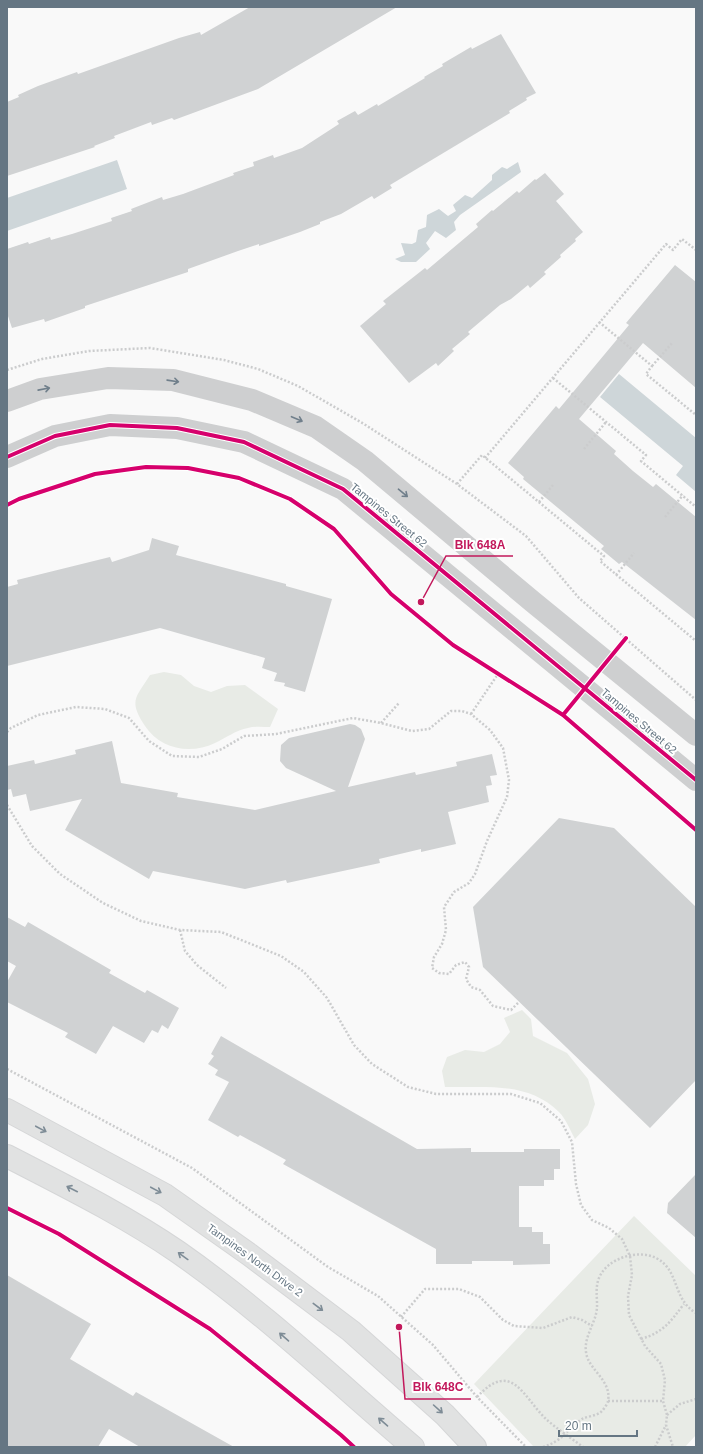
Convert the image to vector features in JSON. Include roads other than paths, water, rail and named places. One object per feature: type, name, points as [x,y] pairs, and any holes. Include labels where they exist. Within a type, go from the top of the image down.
[{"type":"street","points":[[7,401],[40,389],[108,378],[173,380],[252,400],[316,427],[365,461],[696,735]]},
{"type":"street","name":"Tampines Street 62","points":[[7,457],[56,436],[110,425],[177,428],[244,442],[343,488],[696,780]]},
{"type":"street","name":"Tampines North Drive 2","points":[[7,1110],[165,1195],[250,1255],[351,1331],[445,1415],[476,1447]]},
{"type":"street","points":[[7,1156],[98,1203],[177,1252],[234,1294],[413,1447]]},
{"type":"place","name":"Blk 648A","points":[[421,602]]},
{"type":"place","name":"Blk 648C","points":[[399,1327]]}]
